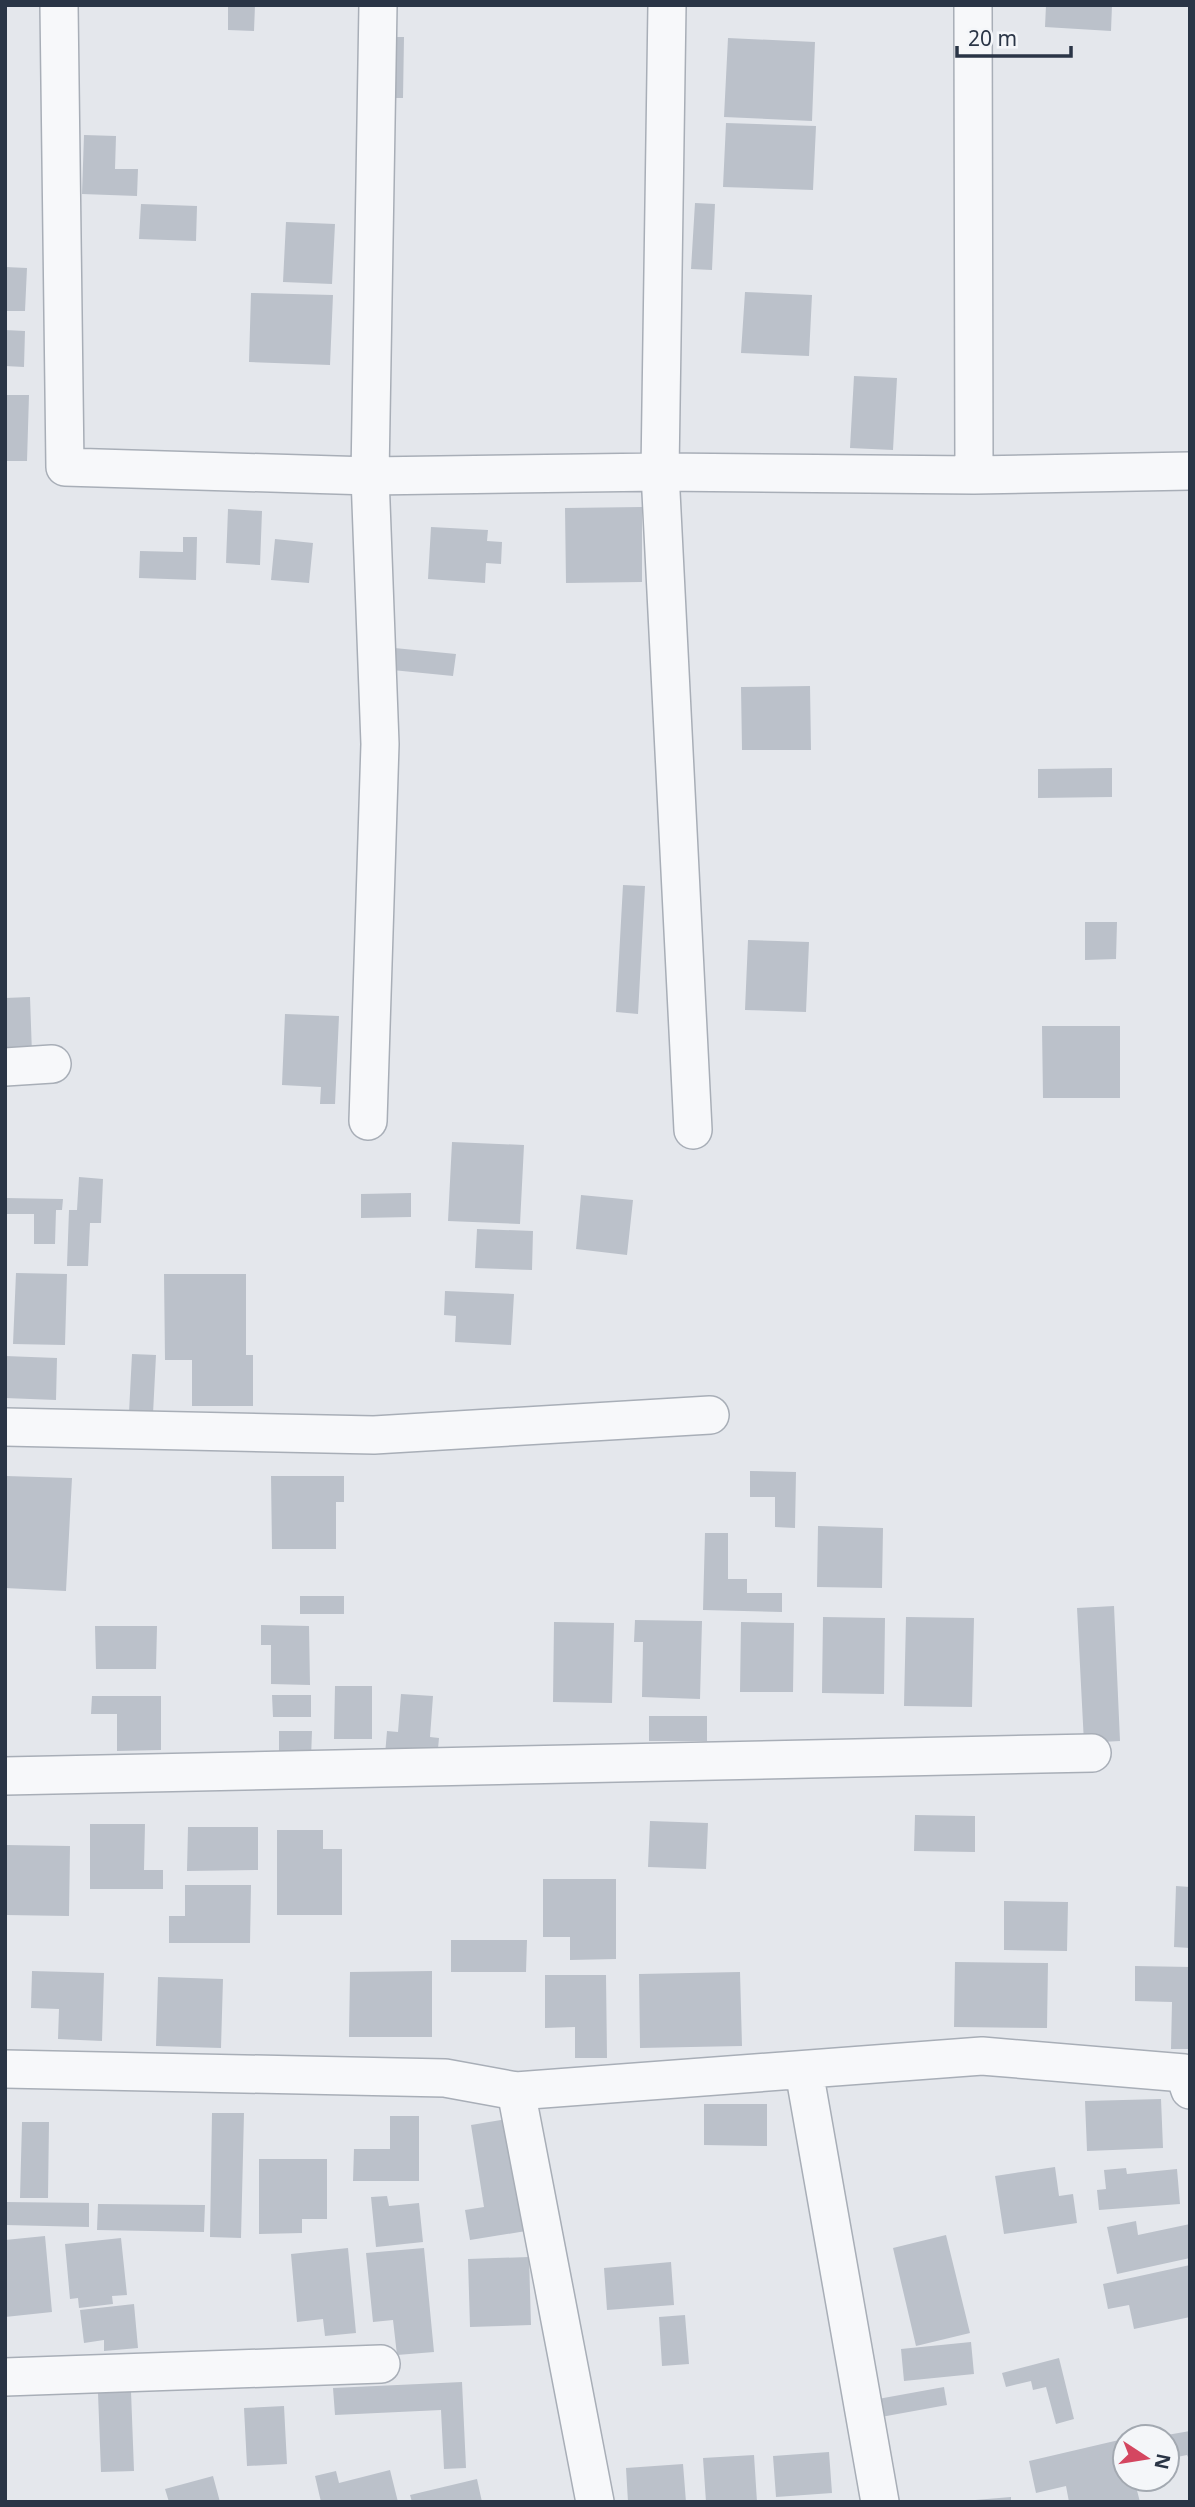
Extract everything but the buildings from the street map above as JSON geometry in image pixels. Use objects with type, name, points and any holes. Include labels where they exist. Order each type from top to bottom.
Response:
[{"type":"street","points":[[59,5],[65,467],[370,476],[660,472],[974,475],[1190,471]]},
{"type":"street","points":[[368,1121],[380,744],[370,476],[378,5]]},
{"type":"street","points":[[667,5],[660,472],[693,1130]]},
{"type":"street","points":[[973,5],[974,475]]},
{"type":"street","points":[[5,1067],[52,1064]]},
{"type":"street","points":[[5,1427],[374,1435],[710,1415]]},
{"type":"street","points":[[5,1776],[1092,1753]]},
{"type":"street","points":[[5,2069],[445,2078],[516,2091],[982,2056],[1184,2073],[1190,2090]]},
{"type":"street","points":[[804,2071],[880,2502]]},
{"type":"street","points":[[516,2091],[595,2502]]},
{"type":"street","points":[[5,2376],[381,2364]]}]
